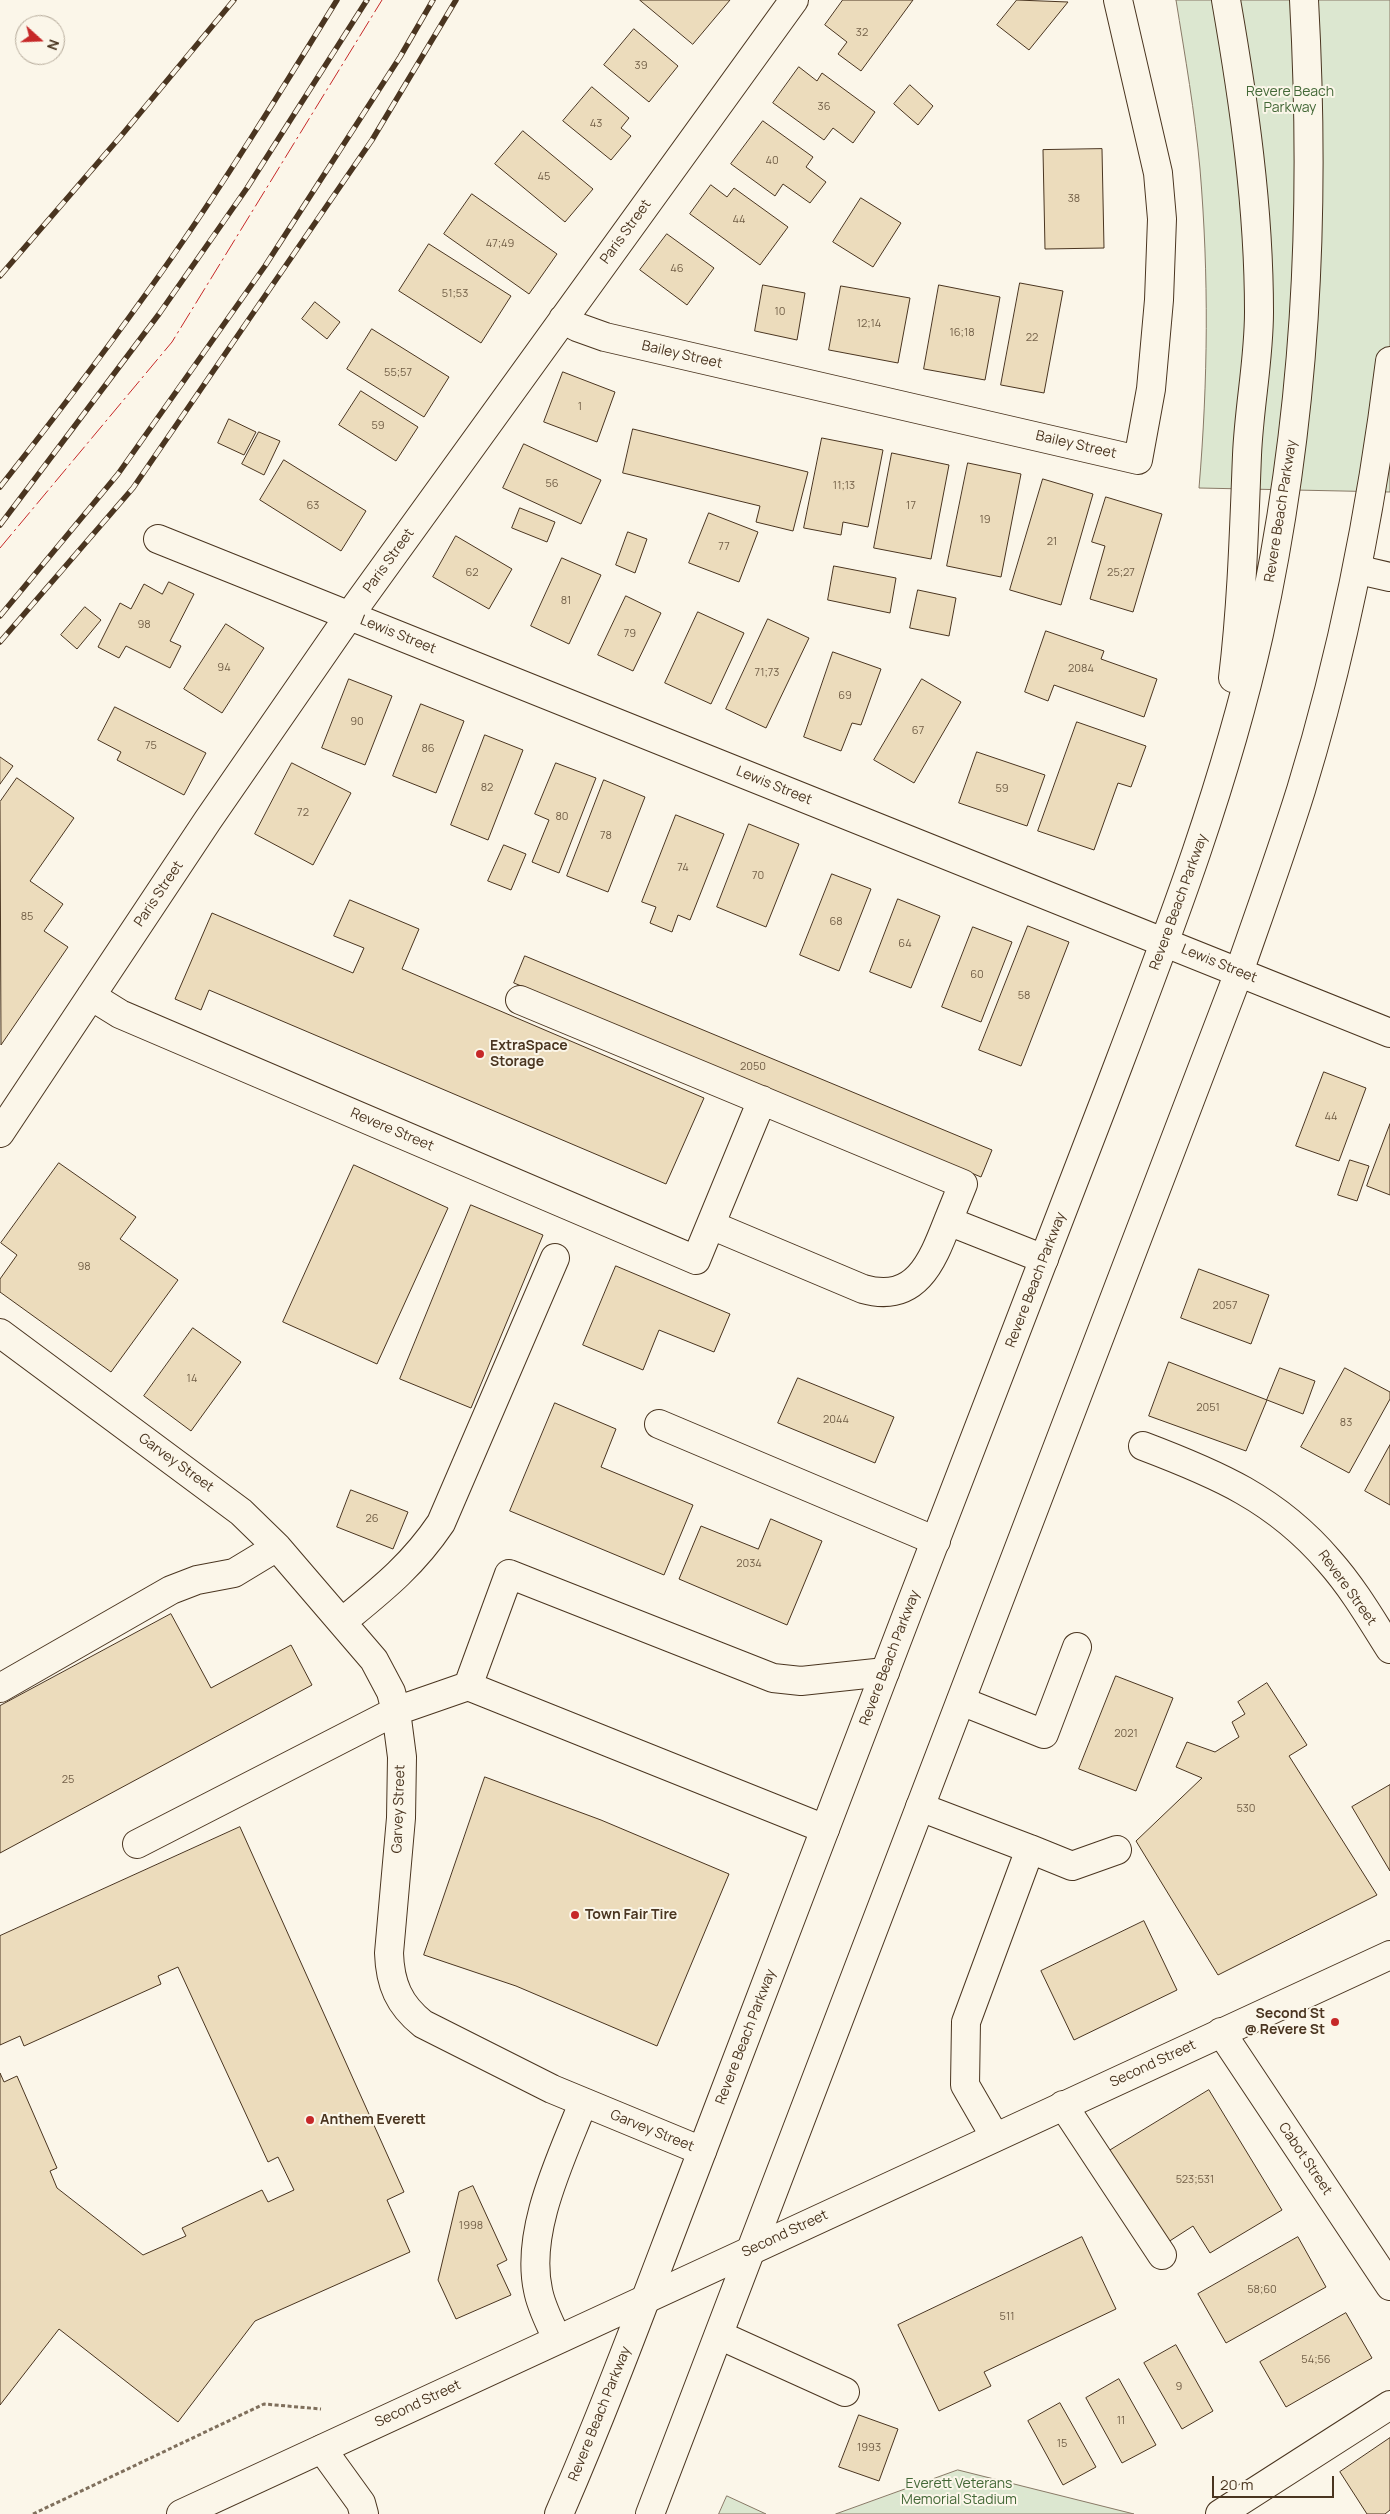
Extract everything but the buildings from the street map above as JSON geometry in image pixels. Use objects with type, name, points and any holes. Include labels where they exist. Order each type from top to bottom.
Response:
[{"type":"main road","name":"Paris Street","points":[[0,1133],[208,820],[349,616],[794,0]]},
{"type":"main road","name":"Bailey Street","points":[[564,319],[577,327],[605,337],[1138,460],[1151,388],[1159,300],[1162,219],[1158,173],[1118,0]]},
{"type":"main road","points":[[1217,794],[1238,637],[1245,547],[1247,453],[1256,370],[1259,313],[1250,156],[1226,0]]},
{"type":"main road","name":"Revere Beach Parkway","points":[[559,2514],[645,2299],[1044,1259],[1165,942],[1217,794],[1258,637],[1271,575],[1292,444],[1302,363],[1310,197],[1304,0]]},
{"type":"main road","points":[[650,2514],[1239,972],[1302,789],[1341,641],[1358,565],[1372,494],[1390,362]]},
{"type":"main road","name":"Lewis Street","points":[[158,539],[1390,1033]]},
{"type":"main road","points":[[1358,565],[1368,572],[1390,577]]},
{"type":"main road","name":"Revere Street","points":[[91,996],[120,1014],[696,1260],[711,1225]]},
{"type":"main road","points":[[520,1000],[762,1100],[963,1184],[935,1254],[925,1269],[901,1290],[888,1293],[863,1289],[711,1225],[762,1100]]},
{"type":"main road","points":[[948,1221],[1044,1259]]},
{"type":"main road","points":[[342,1622],[400,1574],[416,1558],[441,1523],[555,1258]]},
{"type":"main road","name":"Garvey Street","points":[[0,1333],[222,1496],[277,1547],[374,1660],[391,1692],[396,1711],[403,1789],[389,1953],[393,1985],[400,2000],[411,2014],[423,2024],[522,2075],[702,2151]]},
{"type":"main road","points":[[658,1424],[936,1540]]},
{"type":"main road","name":"Revere Street","points":[[1143,1446],[1230,1482],[1282,1516],[1330,1561],[1390,1649]]},
{"type":"main road","points":[[0,1688],[172,1590],[197,1580],[234,1573],[277,1547]]},
{"type":"main road","points":[[468,1686],[509,1574],[773,1678],[801,1681],[885,1672]]},
{"type":"main road","points":[[961,1701],[1044,1734],[1077,1646]]},
{"type":"main road","points":[[137,1844],[396,1711],[468,1686],[825,1829]]},
{"type":"main road","points":[[920,1807],[1072,1866],[1116,1850]]},
{"type":"main road","points":[[995,2137],[965,2084],[966,2022],[1030,1849]]},
{"type":"main road","name":"Second Street","points":[[181,2514],[1390,1954]]},
{"type":"main road","name":"Cabot Street","points":[[1221,2032],[1390,2286]]},
{"type":"main road","points":[[557,2339],[541,2304],[537,2288],[535,2269],[537,2248],[547,2199],[583,2102]]},
{"type":"main road","points":[[1063,2105],[1162,2255]]},
{"type":"main road","points":[[719,2335],[845,2392]]},
{"type":"main road","points":[[1220,2514],[1390,2405]]},
{"type":"main road","points":[[322,2449],[361,2503],[364,2514]]},
{"type":"path","points":[[32,2514],[264,2404],[329,2410]]},
{"type":"green space","name":"Revere Beach Parkway","points":[[1176,0],[1390,0],[1390,492],[1199,488],[1206,368],[1205,249],[1198,148]]},
{"type":"green space","name":"Everett Veterans Memorial Stadium","points":[[958,2470],[1134,2514],[836,2514]]},
{"type":"green space","points":[[727,2496],[766,2514],[719,2514]]},
{"type":"railway","points":[[0,276],[121,136],[234,0]]},
{"type":"railway","points":[[0,487],[103,352],[186,237],[337,0]]},
{"type":"railway","points":[[0,525],[159,314],[247,188],[367,0]]},
{"type":"railway","points":[[0,616],[118,474],[265,266],[400,57],[433,0]]},
{"type":"railway","points":[[0,642],[133,488],[372,140],[456,0]]},
{"type":"power","points":[[0,548],[172,342],[382,0]]},
{"type":"place","name":"ExtraSpace Storage","points":[[480,1054]]},
{"type":"place","name":"Town Fair Tire","points":[[575,1915]]},
{"type":"place","name":"Second St @ Revere St","points":[[1335,2022]]},
{"type":"place","name":"Anthem Everett","points":[[310,2120]]}]
